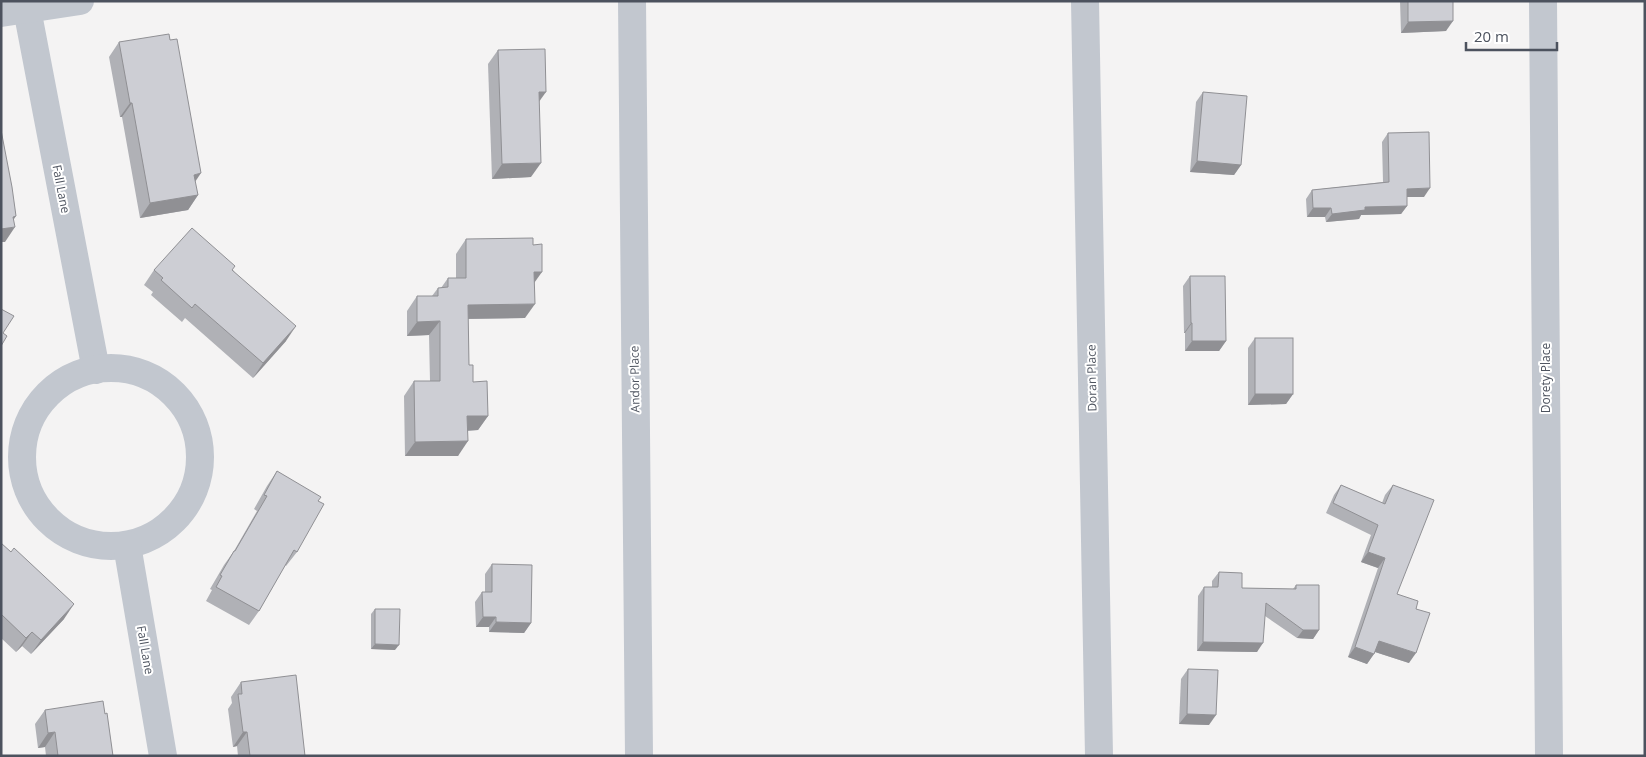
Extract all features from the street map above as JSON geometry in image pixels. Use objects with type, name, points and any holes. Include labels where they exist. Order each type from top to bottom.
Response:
[{"type":"street","points":[[14,11],[80,1]]},
{"type":"street","name":"Andor Place","points":[[632,1],[639,756]]},
{"type":"street","name":"Doran Place","points":[[1085,1],[1099,756]]},
{"type":"street","name":"Dorety Place","points":[[1543,1],[1549,756]]},
{"type":"street","name":"Fall Lane","points":[[14,11],[96,370]]},
{"type":"street","points":[[103,368],[128,369],[152,377],[172,391],[188,410],[197,433],[201,457],[197,482],[187,504],[171,523],[151,537],[128,544],[110,546],[93,544],[77,540],[62,531],[48,520],[37,507],[29,492],[24,476],[23,442],[34,410],[58,385],[79,374],[103,368]]},
{"type":"street","name":"Fall Lane","points":[[128,544],[163,756]]},
{"type":"building","points":[[1408,1],[1453,1],[1453,21],[1408,22]]},
{"type":"building","points":[[169,34],[170,40],[177,39],[201,173],[194,175],[198,195],[150,203],[119,42]]},
{"type":"building","points":[[545,49],[546,92],[539,92],[541,163],[502,164],[498,50]]},
{"type":"building","points":[[1203,92],[1247,96],[1241,165],[1197,161]]},
{"type":"building","points":[[1,130],[16,216],[13,217],[15,227],[1,229]]},
{"type":"building","points":[[1429,132],[1430,188],[1407,189],[1407,206],[1365,207],[1365,210],[1332,214],[1331,208],[1313,208],[1312,190],[1389,182],[1388,133]]},
{"type":"building","points":[[192,228],[235,266],[232,270],[296,326],[263,363],[195,304],[192,308],[161,280],[163,278],[154,270]]},
{"type":"building","points":[[533,238],[533,245],[542,244],[542,272],[534,272],[535,304],[468,305],[469,365],[473,365],[473,382],[487,381],[488,416],[467,416],[468,441],[415,442],[414,381],[440,381],[440,321],[417,322],[417,296],[438,296],[438,288],[448,287],[448,278],[466,278],[466,239]]},
{"type":"building","points":[[1190,276],[1225,276],[1226,341],[1192,341]]},
{"type":"building","points":[[1,309],[14,316],[3,333],[7,336],[1,346]]},
{"type":"building","points":[[1255,338],[1293,338],[1293,394],[1255,394]]},
{"type":"building","points":[[277,471],[321,497],[318,501],[324,504],[297,552],[294,550],[259,611],[216,587],[222,576],[220,575],[267,496],[264,495]]},
{"type":"building","points":[[1341,485],[1385,504],[1393,485],[1434,500],[1397,594],[1418,601],[1416,609],[1430,613],[1416,653],[1379,641],[1374,654],[1355,647],[1385,558],[1368,552],[1378,525],[1333,503]]},
{"type":"building","points":[[1,543],[11,552],[14,548],[74,604],[41,640],[32,632],[26,638],[1,614]]},
{"type":"building","points":[[492,564],[532,565],[531,623],[496,622],[496,617],[483,617],[482,592],[492,592]]},
{"type":"building","points":[[1219,572],[1242,573],[1242,588],[1296,589],[1296,585],[1319,585],[1319,630],[1303,630],[1266,603],[1263,643],[1203,642],[1204,587],[1218,587]]},
{"type":"building","points":[[375,609],[400,609],[399,645],[375,644]]},
{"type":"building","points":[[1188,669],[1218,670],[1216,715],[1187,714]]},
{"type":"building","points":[[296,675],[305,756],[250,756],[247,732],[243,732],[238,694],[242,694],[241,682]]},
{"type":"building","points":[[103,701],[105,714],[107,713],[113,756],[58,756],[55,732],[48,733],[45,710]]}]
